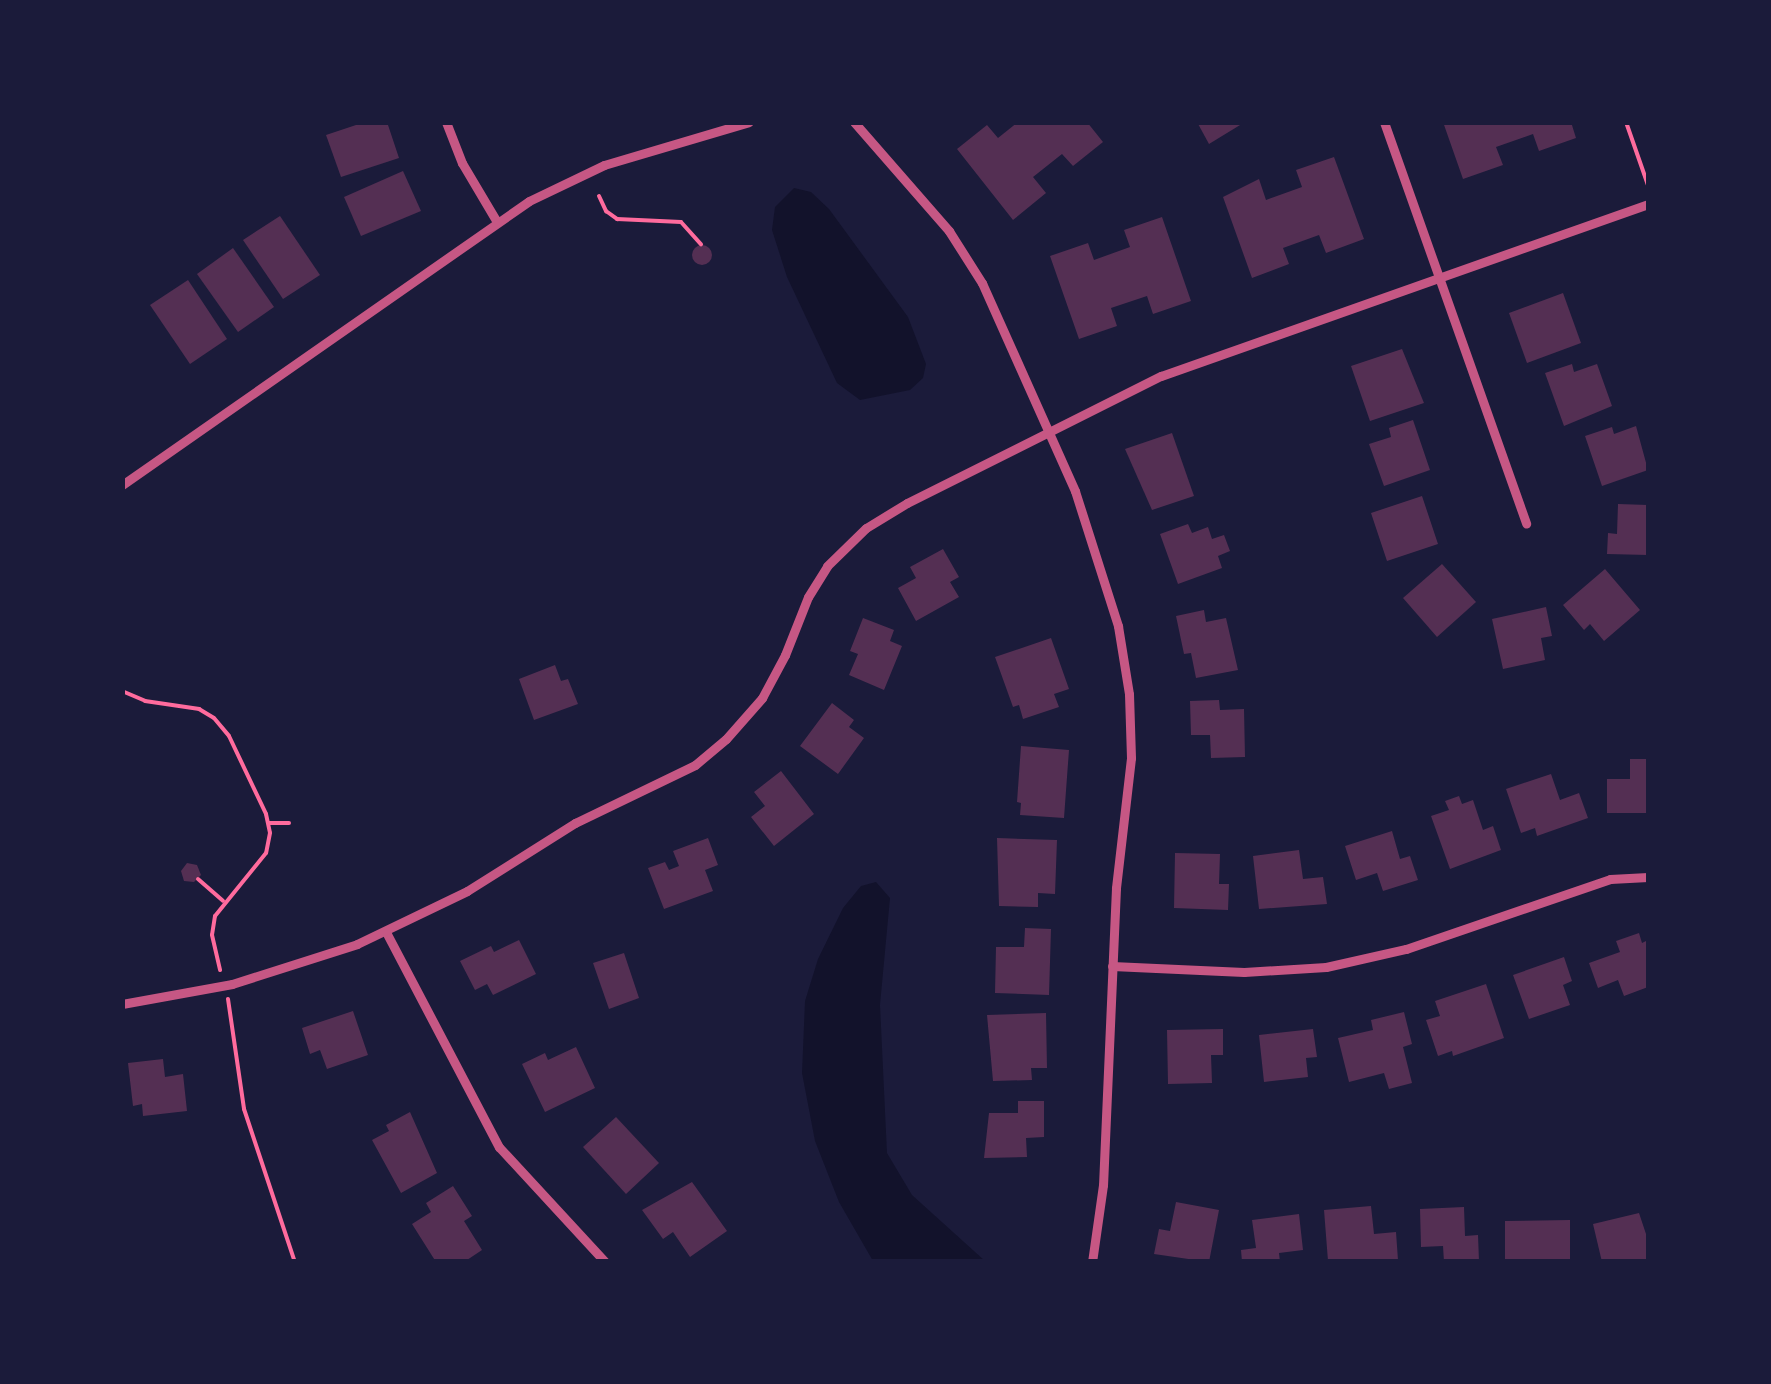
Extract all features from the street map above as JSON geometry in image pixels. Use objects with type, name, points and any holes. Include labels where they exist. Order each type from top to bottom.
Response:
[{"type":"street","points":[[446,122],[459,157],[497,222]]},
{"type":"street","points":[[122,484],[497,222],[604,166],[750,122]]},
{"type":"street","points":[[854,122],[919,194],[971,264],[1048,431],[1108,584],[1127,672],[1131,758],[1112,966],[1102,1200],[1092,1262]]},
{"type":"street","points":[[1384,122],[1526,524]]},
{"type":"street","points":[[122,1004],[253,979],[386,932],[479,885],[592,814],[695,765],[726,739],[762,698],[812,589],[847,544],[888,513],[1161,376],[1648,204]]},
{"type":"street","points":[[1112,966],[1244,972],[1326,967],[1406,948],[1610,879],[1648,877]]},
{"type":"street","points":[[386,932],[504,1153],[605,1262]]},
{"type":"path","points":[[1626,122],[1648,185]]},
{"type":"path","points":[[599,196],[606,211],[617,219],[682,222],[701,244]]},
{"type":"path","points":[[122,691],[148,702],[198,708],[214,718],[232,740],[269,823],[264,856],[223,901],[212,927],[218,961]]},
{"type":"path","points":[[269,823],[289,823]]},
{"type":"path","points":[[198,879],[223,901]]},
{"type":"path","points":[[230,1004],[244,1108],[296,1262]]},
{"type":"shaded area","points":[[794,188],[811,192],[829,209],[908,317],[926,364],[923,378],[910,390],[860,400],[837,383],[787,277],[772,230],[775,207]]},
{"type":"shaded area","points":[[876,882],[890,898],[880,1005],[887,1153],[912,1195],[985,1261],[873,1261],[839,1202],[815,1141],[802,1073],[805,1001],[818,959],[843,908],[861,886]]},
{"type":"building","points":[[365,122],[387,122],[399,158],[341,177],[326,135]]},
{"type":"building","points":[[1018,122],[1087,122],[1103,142],[1073,166],[1062,154],[1033,177],[1046,193],[1013,220],[957,149],[987,125],[998,138]]},
{"type":"building","points":[[1197,122],[1245,122],[1209,144]]},
{"type":"building","points":[[1443,122],[1571,122],[1576,138],[1539,151],[1533,134],[1496,147],[1503,165],[1463,179]]},
{"type":"building","points":[[1334,157],[1364,239],[1326,253],[1319,235],[1283,248],[1289,264],[1252,278],[1223,197],[1259,179],[1266,200],[1302,187],[1296,170]]},
{"type":"building","points":[[403,171],[421,211],[361,236],[344,197]]},
{"type":"building","points":[[280,216],[320,275],[283,299],[243,240]]},
{"type":"building","points":[[1162,217],[1191,301],[1153,314],[1147,296],[1111,308],[1117,326],[1079,339],[1050,256],[1088,243],[1094,260],[1130,247],[1124,230]]},
{"type":"building","points":[[702,245],[712,255],[702,265],[692,255]]},
{"type":"building","points":[[233,248],[274,307],[238,332],[197,274]]},
{"type":"building","points":[[188,280],[227,339],[190,364],[150,305]]},
{"type":"building","points":[[1563,293],[1581,343],[1527,363],[1509,313]]},
{"type":"building","points":[[1402,349],[1424,403],[1370,421],[1351,366]]},
{"type":"building","points":[[1572,364],[1574,372],[1597,364],[1612,406],[1564,426],[1545,373]]},
{"type":"building","points":[[1413,420],[1430,470],[1384,486],[1369,444],[1391,437],[1389,428]]},
{"type":"building","points":[[1636,426],[1648,470],[1602,486],[1585,436],[1612,427],[1614,434]]},
{"type":"building","points":[[1172,433],[1194,496],[1152,510],[1125,449]]},
{"type":"building","points":[[1422,496],[1438,544],[1387,561],[1371,513]]},
{"type":"building","points":[[1618,504],[1648,505],[1648,555],[1607,554],[1608,533],[1617,534]]},
{"type":"building","points":[[1188,524],[1192,533],[1208,527],[1212,539],[1224,535],[1230,551],[1218,556],[1222,568],[1178,584],[1160,534]]},
{"type":"building","points":[[943,549],[959,577],[950,582],[959,597],[916,621],[898,588],[916,578],[910,567]]},
{"type":"building","points":[[1442,564],[1476,602],[1437,637],[1403,598]]},
{"type":"building","points":[[1605,569],[1640,610],[1604,641],[1590,624],[1584,630],[1563,605]]},
{"type":"building","points":[[1546,607],[1552,636],[1541,638],[1545,660],[1503,669],[1492,619]]},
{"type":"building","points":[[1204,610],[1206,622],[1226,618],[1238,670],[1196,678],[1191,653],[1184,654],[1176,616]]},
{"type":"building","points":[[863,618],[894,630],[890,641],[902,646],[884,690],[849,675],[858,654],[850,651]]},
{"type":"building","points":[[1051,638],[1069,689],[1054,694],[1059,707],[1023,719],[1019,705],[1013,707],[995,657]]},
{"type":"building","points":[[555,665],[561,681],[568,679],[578,704],[534,720],[519,679]]},
{"type":"building","points":[[1219,700],[1220,710],[1244,709],[1245,757],[1211,758],[1210,735],[1191,735],[1190,701]]},
{"type":"building","points":[[832,703],[854,720],[849,727],[864,738],[838,774],[800,746]]},
{"type":"building","points":[[1021,746],[1069,750],[1064,818],[1020,815],[1021,803],[1017,802]]},
{"type":"building","points":[[1630,759],[1648,759],[1648,813],[1607,813],[1607,779],[1630,779]]},
{"type":"building","points":[[781,771],[814,814],[774,846],[751,817],[765,806],[754,792]]},
{"type":"building","points":[[1551,774],[1560,800],[1579,793],[1588,818],[1537,836],[1535,828],[1521,833],[1506,789]]},
{"type":"building","points":[[1459,796],[1462,804],[1473,800],[1483,830],[1493,826],[1501,850],[1450,869],[1431,816],[1449,810],[1445,801]]},
{"type":"building","points":[[1392,831],[1400,859],[1410,856],[1418,880],[1383,891],[1377,873],[1356,880],[1345,846]]},
{"type":"building","points":[[708,838],[718,865],[705,870],[713,891],[664,909],[648,868],[665,862],[669,870],[679,866],[673,851]]},
{"type":"building","points":[[997,838],[1057,840],[1055,894],[1038,893],[1038,907],[999,906]]},
{"type":"building","points":[[1299,850],[1303,879],[1323,877],[1327,904],[1259,909],[1253,856]]},
{"type":"building","points":[[1175,853],[1220,854],[1219,884],[1229,884],[1228,910],[1174,908]]},
{"type":"building","points":[[187,863],[197,865],[201,875],[194,882],[184,881],[181,871]]},
{"type":"building","points":[[1025,928],[1051,929],[1049,995],[995,993],[996,947],[1024,947]]},
{"type":"building","points":[[1639,933],[1642,943],[1648,940],[1648,987],[1624,996],[1618,980],[1598,988],[1589,963],[1620,952],[1616,941]]},
{"type":"building","points":[[519,940],[536,974],[493,995],[487,984],[475,990],[460,961],[491,946],[494,952]]},
{"type":"building","points":[[624,953],[639,998],[609,1009],[593,963]]},
{"type":"building","points":[[1564,957],[1572,981],[1563,985],[1570,1005],[1529,1019],[1513,975]]},
{"type":"building","points":[[1486,984],[1504,1038],[1453,1056],[1452,1051],[1438,1056],[1426,1020],[1440,1016],[1435,1001]]},
{"type":"building","points":[[353,1011],[368,1055],[327,1069],[320,1050],[310,1054],[302,1028]]},
{"type":"building","points":[[1404,1012],[1412,1044],[1403,1047],[1412,1083],[1389,1089],[1384,1073],[1349,1082],[1338,1038],[1373,1030],[1371,1020]]},
{"type":"building","points":[[1046,1013],[1047,1068],[1031,1068],[1032,1080],[993,1081],[987,1015]]},
{"type":"building","points":[[1223,1029],[1223,1055],[1211,1055],[1212,1083],[1168,1084],[1167,1030]]},
{"type":"building","points":[[1313,1029],[1317,1057],[1306,1058],[1308,1077],[1264,1082],[1259,1035]]},
{"type":"building","points":[[576,1047],[595,1088],[545,1112],[522,1064],[545,1053],[548,1060]]},
{"type":"building","points":[[163,1059],[165,1077],[183,1074],[187,1111],[143,1116],[142,1104],[133,1106],[128,1063]]},
{"type":"building","points":[[1018,1101],[1044,1101],[1044,1137],[1026,1138],[1027,1157],[984,1158],[989,1113],[1018,1113]]},
{"type":"building","points":[[410,1112],[437,1173],[401,1193],[372,1140],[389,1131],[386,1125]]},
{"type":"building","points":[[616,1117],[659,1163],[626,1194],[583,1147]]},
{"type":"building","points":[[692,1182],[727,1231],[690,1257],[673,1232],[663,1239],[642,1210]]},
{"type":"building","points":[[453,1186],[472,1216],[464,1221],[482,1250],[464,1262],[436,1262],[412,1224],[431,1212],[426,1203]]},
{"type":"building","points":[[1176,1202],[1219,1210],[1209,1262],[1154,1254],[1159,1229],[1170,1231]]},
{"type":"building","points":[[1371,1206],[1374,1234],[1396,1232],[1398,1260],[1328,1261],[1324,1210]]},
{"type":"building","points":[[1464,1207],[1465,1236],[1478,1235],[1479,1261],[1444,1262],[1443,1246],[1421,1247],[1420,1209]]},
{"type":"building","points":[[1639,1213],[1648,1240],[1648,1262],[1602,1262],[1593,1224]]},
{"type":"building","points":[[1299,1214],[1303,1250],[1279,1253],[1280,1262],[1242,1262],[1241,1250],[1256,1248],[1252,1220]]},
{"type":"building","points":[[1570,1220],[1570,1262],[1505,1262],[1505,1221]]}]
